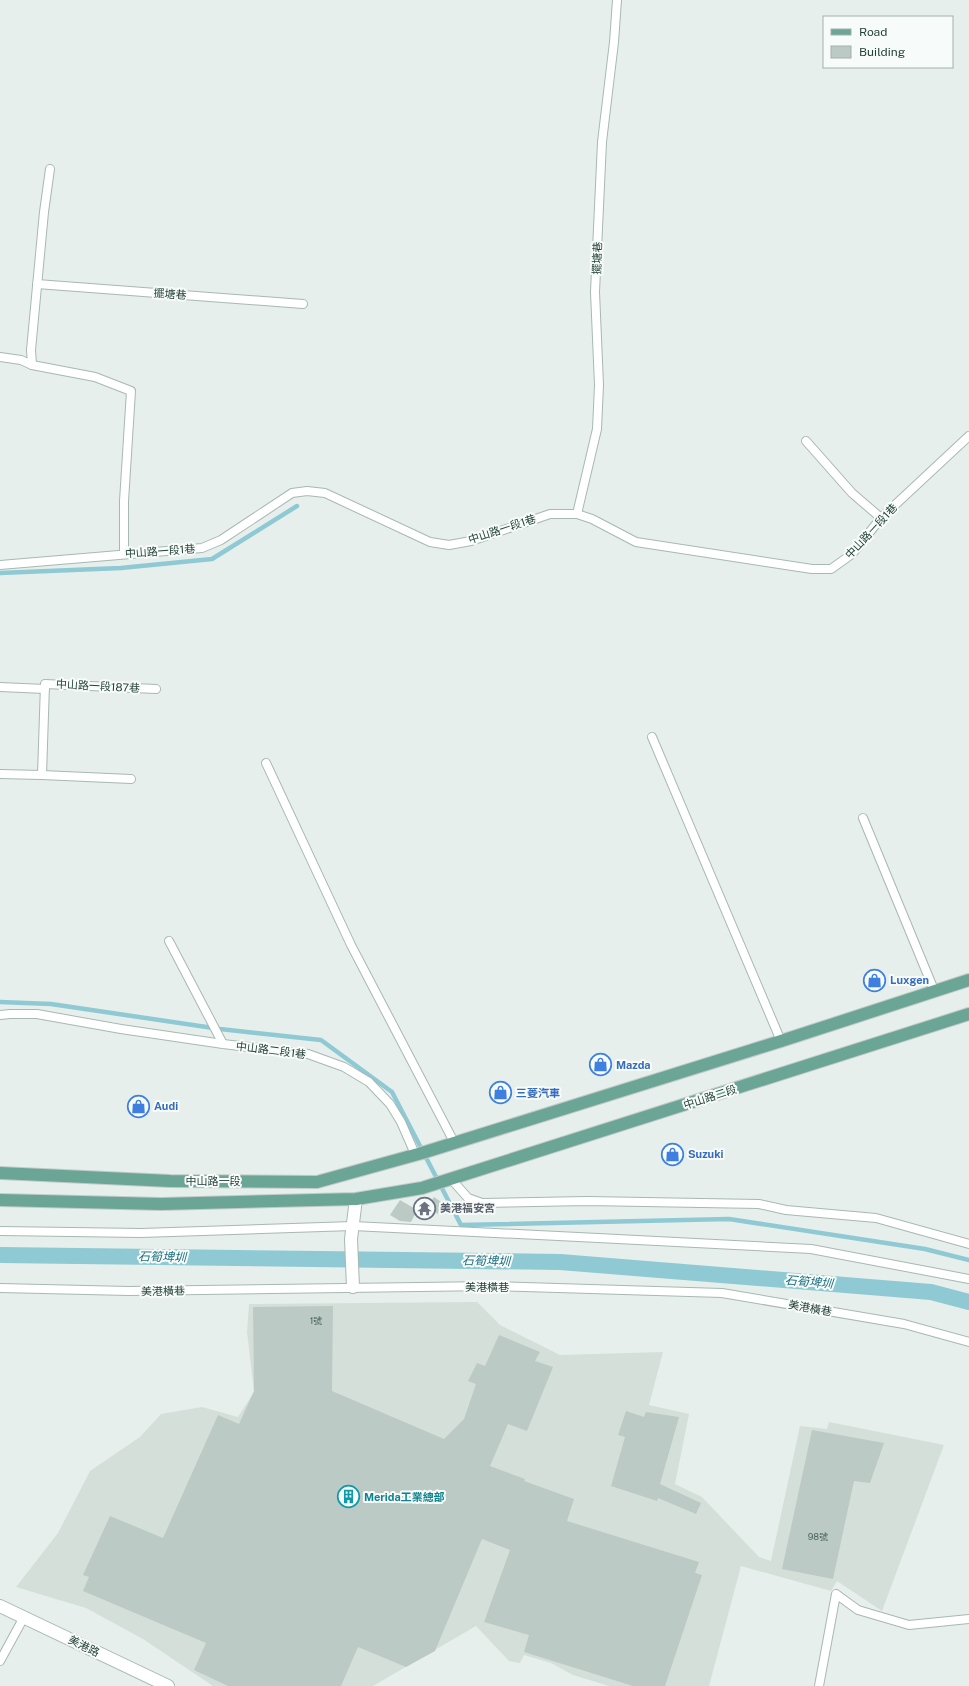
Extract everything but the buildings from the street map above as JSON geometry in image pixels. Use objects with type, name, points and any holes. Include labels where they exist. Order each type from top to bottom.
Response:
[{"type":"main road","points":[[454,1142],[781,1041],[934,990],[969,980]]},
{"type":"main road","name":"中山路二段","points":[[422,1188],[452,1180],[969,1014]]},
{"type":"main road","name":"中山路一段","points":[[0,1173],[170,1181],[317,1182],[419,1154],[454,1142]]},
{"type":"main road","name":"中山路一段","points":[[0,1200],[161,1204],[356,1199],[422,1188]]},
{"type":"street","points":[[353,1287],[351,1239],[356,1199]]},
{"type":"street","name":"美港路","points":[[0,1606],[168,1686]]},
{"type":"lane","name":"擺塘巷","points":[[577,514],[597,429],[599,385],[595,292],[602,142],[614,42],[617,0]]},
{"type":"lane","points":[[32,365],[31,350],[37,284],[50,169]]},
{"type":"lane","name":"擺塘巷","points":[[37,284],[303,304]]},
{"type":"lane","points":[[0,357],[21,360],[32,365],[95,377],[131,391],[124,501],[124,554]]},
{"type":"lane","name":"中山路一段1巷","points":[[0,565],[202,548],[221,540],[292,493],[307,490],[330,496],[430,542],[449,545],[471,540],[550,514],[577,514],[592,519],[636,542],[812,569],[831,569],[852,554],[881,518],[969,436]]},
{"type":"lane","points":[[806,441],[852,493],[881,518]]},
{"type":"lane","name":"中山路一段187巷","points":[[42,775],[46,684],[156,689]]},
{"type":"lane","name":"中山路一段187巷","points":[[0,687],[45,689]]},
{"type":"lane","points":[[652,737],[781,1041]]},
{"type":"lane","points":[[266,762],[351,945],[454,1142]]},
{"type":"lane","points":[[0,774],[131,779]]},
{"type":"lane","points":[[864,818],[934,990]]},
{"type":"lane","name":"中山路二段1巷","points":[[170,941],[223,1044]]},
{"type":"lane","name":"中山路二段1巷","points":[[0,1015],[37,1014],[121,1029],[223,1044],[308,1054],[344,1067],[369,1082],[390,1104],[419,1154]]},
{"type":"lane","points":[[452,1180],[468,1198],[482,1202],[587,1201],[759,1204],[786,1210],[876,1218],[969,1244]]},
{"type":"lane","points":[[0,1231],[142,1233],[353,1226],[811,1249],[969,1279]]},
{"type":"lane","name":"美港橫巷","points":[[0,1288],[129,1291],[491,1286],[722,1293],[904,1324],[969,1342]]},
{"type":"lane","points":[[819,1686],[836,1594],[858,1610],[909,1625],[969,1619]]},
{"type":"lane","points":[[0,1661],[24,1617]]},
{"type":"shaded area","points":[[477,1302],[500,1325],[560,1355],[663,1352],[649,1405],[689,1414],[675,1484],[702,1497],[759,1557],[771,1561],[800,1426],[827,1429],[829,1422],[944,1445],[882,1611],[837,1581],[831,1591],[741,1566],[709,1686],[609,1686],[573,1675],[551,1663],[524,1655],[520,1663],[509,1661],[476,1626],[373,1686],[213,1686],[143,1639],[86,1608],[16,1587],[58,1533],[90,1471],[140,1437],[161,1414],[202,1407],[238,1417],[254,1392],[247,1332],[249,1304]]},
{"type":"waterway","points":[[0,573],[121,568],[212,559],[297,506]]},
{"type":"waterway","points":[[0,1002],[51,1004],[220,1029],[321,1040],[392,1092],[461,1225],[729,1219],[925,1249],[969,1260]]},
{"type":"waterway","name":"石筍埤圳","points":[[0,1255],[560,1262],[931,1292],[969,1302]]},
{"type":"place","name":"Luxgen","points":[[874,980]]},
{"type":"place","name":"Mazda","points":[[601,1065]]},
{"type":"place","name":"三菱汽車","points":[[501,1093]]},
{"type":"place","name":"Audi","points":[[138,1106]]},
{"type":"place","name":"Suzuki","points":[[673,1154]]},
{"type":"place","name":"美港福安宮","points":[[425,1208]]},
{"type":"place","name":"Merida工業總部","points":[[349,1497]]}]
